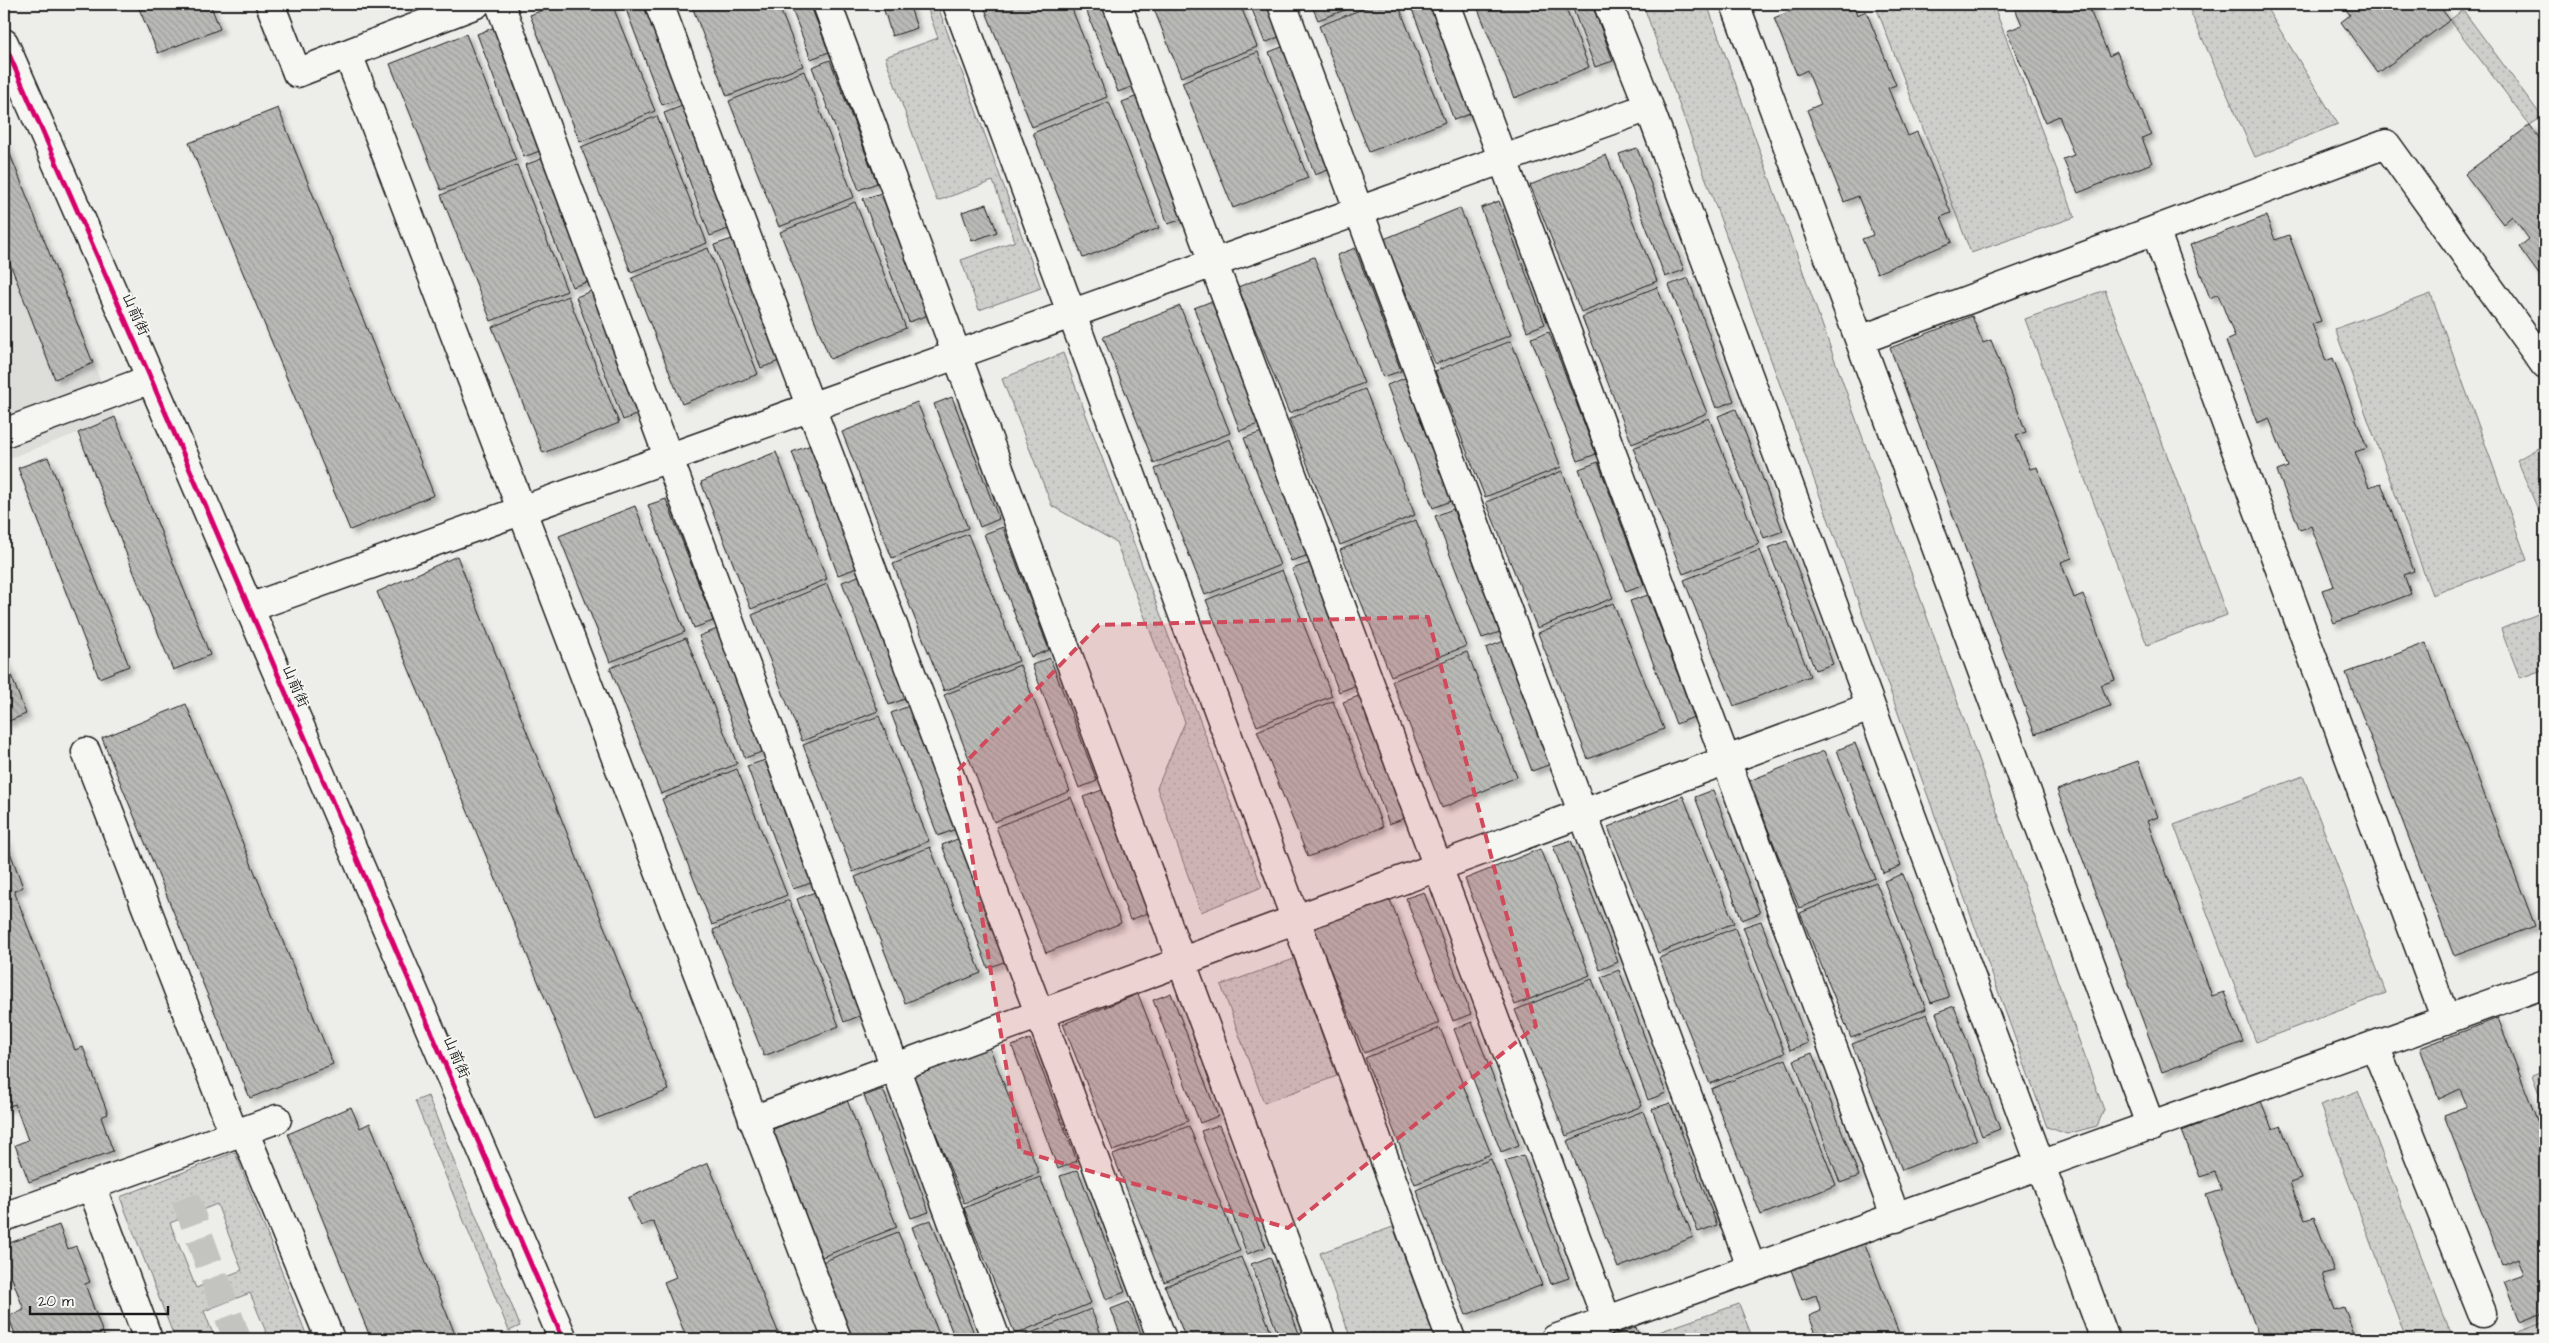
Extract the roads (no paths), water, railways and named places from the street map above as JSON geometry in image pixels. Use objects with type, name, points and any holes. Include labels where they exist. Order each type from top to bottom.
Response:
[{"type":"street","points":[[270,4],[296,73],[348,54],[462,6]]},
{"type":"street","points":[[500,4],[996,1339]]},
{"type":"street","points":[[659,4],[1162,1339]]},
{"type":"street","points":[[827,4],[1320,1339]]},
{"type":"street","points":[[957,4],[1451,1339]]},
{"type":"street","points":[[1117,4],[1607,1321]]},
{"type":"street","points":[[1282,4],[1752,1269]]},
{"type":"street","points":[[1445,4],[1896,1218]]},
{"type":"street","points":[[1608,4],[1649,107],[2106,1339]]},
{"type":"street","points":[[1736,4],[2151,1127]]},
{"type":"street","name":"山前街","points":[[4,43],[15,103],[151,379],[562,1339]]},
{"type":"street","points":[[348,54],[837,1339]]},
{"type":"street","points":[[249,608],[1649,107]]},
{"type":"street","points":[[1860,340],[2386,144],[2545,365]]},
{"type":"street","points":[[2155,230],[2446,1020]]},
{"type":"street","points":[[4,433],[151,379]]},
{"type":"street","points":[[754,1120],[1870,707]]},
{"type":"street","points":[[86,752],[239,1132],[330,1339]]},
{"type":"street","points":[[1555,1339],[2151,1127],[2545,984]]},
{"type":"street","points":[[2374,1046],[2482,1313]]},
{"type":"street","points":[[4,1217],[277,1119]]},
{"type":"street","points":[[91,1186],[148,1339]]},
{"type":"tunnel","points":[[185,1198],[237,1339]]}]
